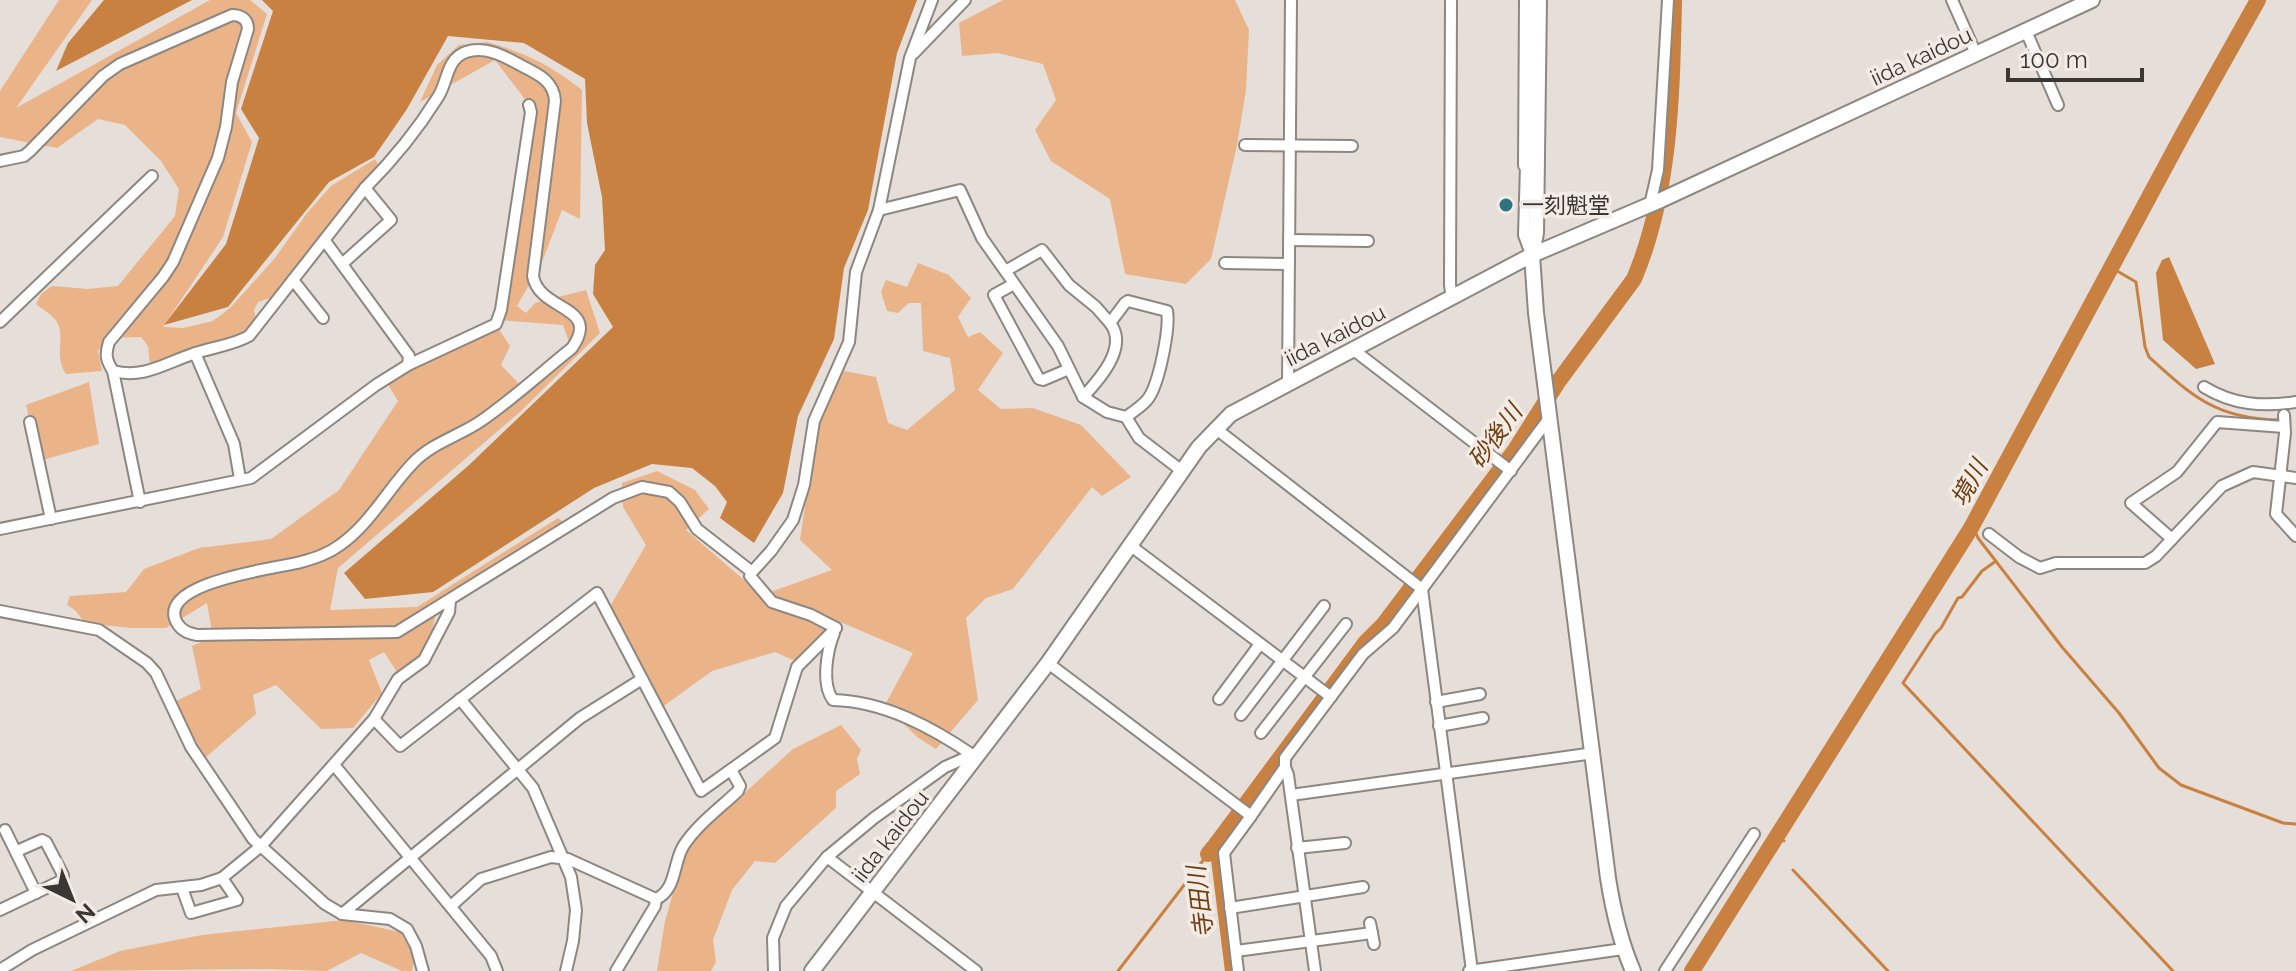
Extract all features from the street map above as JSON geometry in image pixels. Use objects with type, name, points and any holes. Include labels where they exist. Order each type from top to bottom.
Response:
[{"type":"main road","points":[[1526,165],[1527,0]]},
{"type":"main road","points":[[1539,0],[1536,233],[1532,255],[1545,387],[1608,878],[1614,916],[1633,971]]},
{"type":"main road","name":"iida kaidou","points":[[812,971],[1048,663],[1182,471],[1215,428],[1243,406],[1355,351],[1532,255],[1655,203],[2092,0]]},
{"type":"street","points":[[836,628],[811,615],[772,602],[750,576],[793,520],[804,485],[814,421],[849,342],[856,272],[879,210],[910,58],[932,0]]},
{"type":"street","points":[[910,58],[965,0]]},
{"type":"street","points":[[1288,384],[1291,0]]},
{"type":"street","points":[[1451,0],[1449,256],[1452,299]]},
{"type":"street","points":[[1655,203],[1668,0]]},
{"type":"street","points":[[1952,0],[1976,54]]},
{"type":"street","points":[[0,161],[24,156],[103,76],[120,64],[232,15],[239,15],[245,20],[248,29],[232,82],[218,158],[173,262],[109,342],[106,360],[113,371],[140,502]]},
{"type":"street","points":[[2026,31],[2058,105]]},
{"type":"street","points":[[113,371],[150,373],[195,353],[231,345],[249,336],[420,122],[440,94],[451,64],[465,52],[490,51],[545,80],[553,89],[555,101],[533,276],[536,289],[542,296],[578,318],[580,329],[577,341],[480,422],[429,449],[342,544],[325,554],[299,562],[237,574],[206,585],[180,600],[174,617],[182,630],[197,635],[397,632],[613,498],[642,487],[669,492],[680,502],[697,529],[752,572]]},
{"type":"street","points":[[0,529],[251,478],[376,385],[408,365],[493,325],[499,317],[531,112],[529,105]]},
{"type":"street","points":[[1245,145],[1352,146]]},
{"type":"street","points":[[1526,165],[1524,235],[1532,255]]},
{"type":"street","points":[[0,322],[152,176]]},
{"type":"street","points":[[342,264],[391,220],[365,188]]},
{"type":"street","points":[[879,210],[960,190],[982,238],[1058,346],[1083,397],[1107,412],[1126,417],[1139,438],[1182,471]]},
{"type":"street","points":[[1289,240],[1368,241]]},
{"type":"street","points":[[325,241],[409,356],[408,365]]},
{"type":"street","points":[[1007,270],[1042,250],[1069,285],[1096,307],[1114,328],[1114,353],[1104,374],[1083,397]]},
{"type":"street","points":[[1225,263],[1289,264]]},
{"type":"street","points":[[293,280],[323,318]]},
{"type":"street","points":[[1014,284],[994,295],[1039,379],[1069,369]]},
{"type":"street","points":[[1110,323],[1128,301],[1169,314],[1154,386],[1147,400],[1126,417]]},
{"type":"street","points":[[1355,351],[1509,470]]},
{"type":"street","points":[[195,353],[234,444],[240,479]]},
{"type":"street","points":[[2204,387],[2233,401],[2265,406],[2296,402]]},
{"type":"street","points":[[1315,971],[1285,758],[1363,654],[1393,628],[1549,413]]},
{"type":"street","points":[[2172,539],[2131,503],[2177,472],[2217,422],[2284,421],[2276,517],[2296,536]]},
{"type":"street","points":[[30,422],[51,519]]},
{"type":"street","points":[[1215,428],[1421,588],[1470,971],[1623,949]]},
{"type":"street","points":[[1989,534],[2019,557],[2044,568],[2056,563],[2145,563],[2222,486],[2253,472],[2296,478]]},
{"type":"street","points":[[1131,546],[1330,696]]},
{"type":"street","points":[[374,719],[400,746],[597,593],[701,791],[778,734],[797,667],[836,628]]},
{"type":"street","points":[[0,970],[32,950],[156,890],[201,885],[222,878],[261,846],[374,719],[398,679],[424,660],[449,612],[450,601]]},
{"type":"street","points":[[1241,715],[1324,606]]},
{"type":"street","points":[[0,611],[99,630],[147,663],[156,673],[191,747],[243,827],[325,904],[342,914],[369,915],[399,923],[412,935],[423,971]]},
{"type":"street","points":[[1261,733],[1346,624]]},
{"type":"street","points":[[836,628],[831,641],[826,681],[833,700],[853,700],[895,714],[938,732],[974,756]]},
{"type":"street","points":[[1219,699],[1260,644]]},
{"type":"street","points":[[1048,663],[1249,815]]},
{"type":"street","points":[[342,914],[580,718],[642,679]]},
{"type":"street","points":[[1436,702],[1480,694]]},
{"type":"street","points":[[460,699],[533,788],[571,877],[576,910],[566,971]]},
{"type":"street","points":[[1439,726],[1483,718]]},
{"type":"street","points":[[1291,795],[1594,753]]},
{"type":"street","points":[[774,971],[773,938],[786,906],[827,857],[874,818],[945,767],[974,756]]},
{"type":"street","points":[[335,766],[491,956],[497,971]]},
{"type":"street","points":[[1238,971],[1224,853],[1285,767]]},
{"type":"street","points":[[451,906],[481,879],[551,857],[561,857],[656,899],[662,897],[673,879],[682,847],[738,791],[740,786],[731,770]]},
{"type":"street","points":[[5,830],[36,893]]},
{"type":"street","points":[[1665,971],[1754,834]]},
{"type":"street","points":[[0,910],[63,880],[46,842],[42,840],[17,851]]},
{"type":"street","points":[[1297,848],[1345,843]]},
{"type":"street","points":[[827,857],[976,971]]},
{"type":"street","points":[[182,888],[191,913],[237,900],[222,878]]},
{"type":"street","points":[[1230,908],[1363,887]]},
{"type":"street","points":[[616,971],[655,906],[656,899]]},
{"type":"street","points":[[1236,951],[1372,933]]},
{"type":"shaded area","points":[[59,0],[92,0],[16,108],[210,0],[250,0],[267,14],[236,113],[252,142],[223,237],[163,327],[183,328],[213,321],[231,307],[275,258],[331,186],[375,159],[379,166],[273,297],[258,302],[254,310],[256,319],[239,338],[150,366],[148,346],[141,337],[108,338],[98,351],[102,371],[66,374],[62,367],[59,328],[53,317],[36,304],[41,294],[52,286],[88,289],[118,286],[175,216],[179,189],[161,161],[125,125],[98,119],[57,148],[0,137],[0,91]]},
{"type":"shaded area","points":[[104,0],[192,0],[56,71],[68,43]]},
{"type":"shaded area","points":[[262,0],[917,0],[897,53],[868,210],[844,268],[834,339],[798,416],[783,493],[754,543],[720,518],[727,502],[715,486],[692,468],[652,464],[594,488],[433,592],[365,599],[344,573],[468,466],[613,327],[593,294],[595,265],[605,250],[602,197],[587,123],[585,79],[524,43],[448,36],[407,109],[374,157],[329,182],[228,307],[164,325],[226,244],[259,138],[241,109],[273,11]]},
{"type":"shaded area","points":[[1003,0],[1235,0],[1249,30],[1246,90],[1237,145],[1211,259],[1186,284],[1125,274],[1110,199],[1051,161],[1035,130],[1056,100],[1043,64],[998,53],[962,56],[959,23]]},
{"type":"shaded area","points":[[487,42],[537,61],[582,90],[580,219],[562,210],[542,262],[517,306],[526,313],[535,303],[586,290],[600,333],[520,412],[338,568],[330,610],[417,607],[558,518],[565,523],[438,604],[433,627],[436,647],[397,672],[384,652],[369,660],[382,693],[353,728],[321,729],[276,685],[253,695],[256,714],[206,757],[172,703],[201,689],[192,646],[213,637],[207,603],[166,628],[131,628],[85,623],[67,605],[70,596],[126,592],[144,569],[199,548],[271,539],[339,490],[398,401],[387,383],[498,328],[510,346],[501,365],[524,389],[569,342],[563,325],[500,320],[537,115],[495,60],[420,102],[437,65],[459,45]]},
{"type":"shaded area","points":[[2169,257],[2215,364],[2196,369],[2163,340],[2156,273],[2162,260]]},
{"type":"shaded area","points":[[918,263],[949,275],[971,298],[958,317],[968,337],[980,332],[1003,353],[978,390],[1001,409],[1033,408],[1081,425],[1131,477],[1102,496],[1092,487],[1013,589],[986,598],[966,618],[978,700],[936,749],[917,737],[885,705],[913,653],[838,621],[795,661],[775,652],[712,671],[661,708],[609,608],[646,545],[623,507],[622,483],[657,471],[695,490],[709,509],[686,530],[759,596],[832,570],[800,540],[817,424],[844,371],[876,377],[888,423],[907,430],[955,390],[950,358],[923,351],[921,303],[909,303],[898,313],[887,311],[881,292],[886,280],[907,287]]},
{"type":"shaded area","points":[[89,382],[99,444],[39,461],[26,405]]},
{"type":"shaded area","points":[[841,725],[861,750],[857,759],[860,774],[836,791],[836,808],[775,863],[755,861],[732,890],[713,940],[716,962],[711,971],[657,971],[665,921],[687,845],[793,749]]},
{"type":"shaded area","points":[[344,920],[400,932],[415,958],[412,971],[402,971],[361,953],[327,971],[71,971],[120,951],[202,935]]},
{"type":"waterway","name":"砂後川","points":[[1217,843],[1365,643],[1383,625],[1515,450],[1558,382],[1634,279],[1656,212],[1662,177],[1670,106],[1674,0]]},
{"type":"waterway","name":"境川","points":[[1692,971],[1971,528],[2258,0]]},
{"type":"waterway","points":[[2112,268],[2136,282],[2149,357],[2179,384],[2207,403],[2239,415],[2280,420]]},
{"type":"waterway","points":[[1973,526],[1978,538],[2062,647],[2119,713],[2159,768],[2181,785],[2283,823],[2296,824]]},
{"type":"waterway","points":[[1996,561],[1982,571],[1958,598],[1903,683],[2173,971]]},
{"type":"waterway","name":"境川","points":[[1776,836],[1784,841]]},
{"type":"waterway","name":"寺田川","points":[[1208,854],[1217,843],[1233,971]]},
{"type":"waterway","points":[[1118,971],[1208,854]]},
{"type":"waterway","points":[[1793,870],[1888,971]]},
{"type":"place","name":"一刻魁堂","points":[[1506,205]]}]
